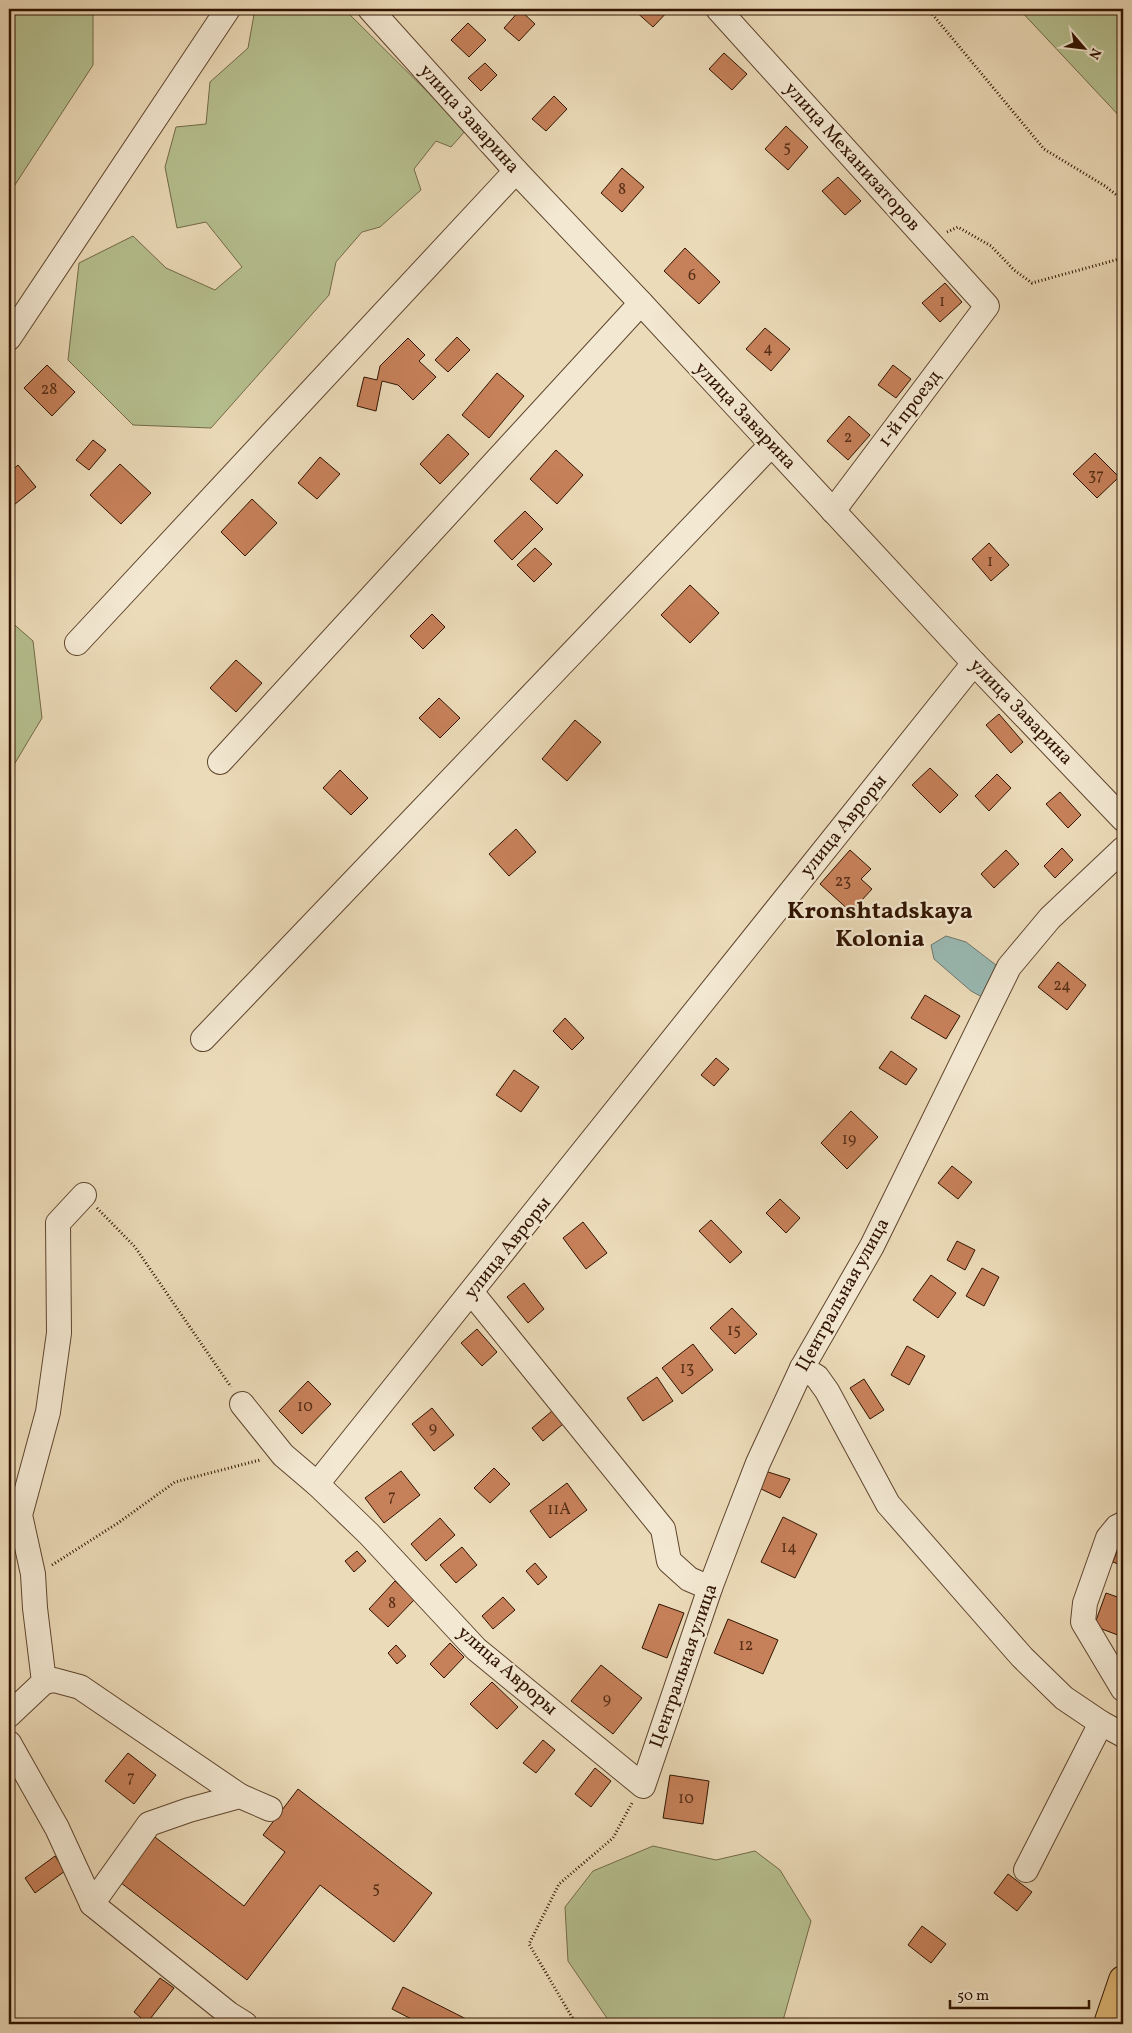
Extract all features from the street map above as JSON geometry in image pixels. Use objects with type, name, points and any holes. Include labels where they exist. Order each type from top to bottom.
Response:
[{"type":"main road","points":[[1108,2024],[1123,1980]]},
{"type":"street","points":[[9,338],[228,9]]},
{"type":"street","name":"улица Заварина","points":[[370,9],[516,171],[641,303],[974,663],[1123,819]]},
{"type":"street","name":"улица Механизаторов","points":[[718,9],[987,306]]},
{"type":"street","points":[[77,643],[516,171]]},
{"type":"street","points":[[220,762],[641,303]]},
{"type":"street","name":"1-й проезд","points":[[833,511],[987,306]]},
{"type":"street","points":[[203,1039],[772,445]]},
{"type":"street","name":"улица Авроры","points":[[643,1786],[476,1649],[369,1534],[317,1484],[472,1293],[974,663]]},
{"type":"street","name":"Центральная улица","points":[[643,1786],[710,1588],[758,1463],[802,1368],[872,1246],[1009,967],[1050,918],[1123,849]]},
{"type":"street","points":[[44,1682],[34,1608],[33,1574],[20,1516],[48,1412],[59,1333],[58,1223],[84,1195]]},
{"type":"street","points":[[472,1293],[662,1529],[669,1561],[689,1579],[710,1588]]},
{"type":"street","points":[[802,1368],[817,1376],[827,1391],[888,1504],[1022,1657],[1064,1698],[1117,1728],[1026,1870]]},
{"type":"street","points":[[242,1404],[283,1455],[317,1484]]},
{"type":"street","points":[[1123,1524],[1117,1527],[1108,1538],[1086,1603],[1083,1622],[1123,1689]]},
{"type":"street","points":[[9,1716],[44,1682],[54,1680],[80,1687],[240,1796],[270,1809]]},
{"type":"street","points":[[9,1743],[57,1828],[92,1904],[229,2014],[245,2024]]},
{"type":"street","points":[[92,1904],[149,1824],[189,1810],[240,1796]]},
{"type":"path","points":[[928,9],[1044,149],[1105,186],[1123,200]]},
{"type":"path","points":[[928,242],[958,227],[991,246],[1014,270],[1032,283],[1123,258]]},
{"type":"path","points":[[84,1195],[134,1247],[242,1404]]},
{"type":"path","points":[[33,1574],[51,1565],[118,1523],[175,1482],[283,1455]]},
{"type":"path","points":[[576,2024],[529,1944],[559,1884],[613,1838],[643,1786]]},
{"type":"green space","points":[[9,9],[93,9],[93,65],[9,194]]},
{"type":"green space","points":[[255,9],[344,9],[466,130],[451,147],[436,141],[414,169],[421,190],[380,227],[362,232],[336,262],[329,295],[211,428],[133,425],[68,360],[79,263],[133,236],[166,268],[215,290],[242,267],[206,222],[177,228],[165,167],[176,127],[206,124],[210,82],[248,48]]},
{"type":"green space","points":[[1019,9],[1123,9],[1123,120]]},
{"type":"green space","points":[[9,620],[33,641],[42,718],[9,773]]},
{"type":"green space","points":[[653,1846],[716,1860],[755,1851],[780,1870],[811,1921],[782,2024],[611,2024],[568,1961],[565,1907],[593,1871]]},
{"type":"water","points":[[946,936],[966,942],[996,965],[982,997],[971,991],[934,959],[931,945]]},
{"type":"building","points":[[633,9],[670,9],[653,27]]},
{"type":"building","points":[[520,10],[535,24],[519,41],[504,28]]},
{"type":"building","points":[[468,23],[486,40],[469,57],[451,40]]},
{"type":"building","points":[[724,53],[747,74],[732,90],[709,69]]},
{"type":"building","points":[[485,63],[497,75],[481,91],[468,78]]},
{"type":"building","points":[[554,96],[567,109],[546,131],[532,119]]},
{"type":"building","points":[[786,126],[808,147],[788,170],[765,149]]},
{"type":"building","points":[[622,168],[644,187],[622,212],[601,193]]},
{"type":"building","points":[[838,177],[861,201],[845,215],[822,191]]},
{"type":"building","points":[[685,248],[720,282],[699,304],[664,271]]},
{"type":"building","points":[[945,283],[962,302],[940,322],[922,303]]},
{"type":"building","points":[[765,328],[790,349],[771,371],[746,349]]},
{"type":"building","points":[[457,337],[470,350],[448,372],[435,360]]},
{"type":"building","points":[[408,338],[425,355],[419,361],[436,377],[413,400],[398,385],[382,381],[376,411],[357,406],[364,377],[377,380],[380,366]]},
{"type":"building","points":[[47,365],[75,392],[52,416],[24,388]]},
{"type":"building","points":[[893,365],[911,379],[896,398],[878,385]]},
{"type":"building","points":[[497,373],[524,396],[489,438],[462,415]]},
{"type":"building","points":[[849,416],[870,435],[848,460],[827,441]]},
{"type":"building","points":[[448,434],[469,454],[440,484],[420,464]]},
{"type":"building","points":[[93,440],[106,450],[89,470],[76,460]]},
{"type":"building","points":[[556,450],[583,475],[557,504],[530,479]]},
{"type":"building","points":[[1095,453],[1119,477],[1097,498],[1073,474]]},
{"type":"building","points":[[320,457],[340,474],[317,499],[298,483]]},
{"type":"building","points":[[120,464],[151,493],[121,524],[90,495]]},
{"type":"building","points":[[18,465],[36,487],[9,509],[9,473]]},
{"type":"building","points":[[252,499],[277,523],[245,556],[221,532]]},
{"type":"building","points":[[525,511],[543,529],[512,560],[494,541]]},
{"type":"building","points":[[989,543],[1009,565],[991,581],[972,559]]},
{"type":"building","points":[[535,548],[552,564],[534,582],[517,565]]},
{"type":"building","points":[[690,585],[719,613],[690,643],[661,615]]},
{"type":"building","points":[[432,614],[445,627],[423,649],[410,636]]},
{"type":"building","points":[[236,660],[262,683],[236,712],[210,688]]},
{"type":"building","points":[[439,698],[460,718],[440,738],[419,718]]},
{"type":"building","points":[[999,714],[1023,742],[1011,753],[986,725]]},
{"type":"building","points":[[575,720],[601,742],[567,781],[542,759]]},
{"type":"building","points":[[930,768],[958,795],[940,813],[912,785]]},
{"type":"building","points":[[340,770],[368,798],[351,815],[323,788]]},
{"type":"building","points":[[997,774],[1011,788],[989,811],[975,796]]},
{"type":"building","points":[[1060,792],[1081,815],[1068,828],[1046,804]]},
{"type":"building","points":[[516,829],[536,852],[509,876],[489,854]]},
{"type":"building","points":[[1062,848],[1073,860],[1055,878],[1044,866]]},
{"type":"building","points":[[850,850],[871,869],[861,879],[872,889],[851,912],[820,884]]},
{"type":"building","points":[[1006,850],[1019,864],[994,888],[981,874]]},
{"type":"building","points":[[1058,962],[1086,985],[1067,1010],[1038,987]]},
{"type":"building","points":[[925,995],[960,1016],[946,1039],[911,1018]]},
{"type":"building","points":[[565,1018],[584,1038],[572,1050],[553,1031]]},
{"type":"building","points":[[891,1051],[917,1069],[906,1085],[879,1068]]},
{"type":"building","points":[[716,1058],[729,1069],[714,1086],[701,1075]]},
{"type":"building","points":[[514,1070],[539,1087],[521,1112],[496,1095]]},
{"type":"building","points":[[851,1111],[878,1137],[847,1169],[821,1143]]},
{"type":"building","points":[[952,1166],[972,1182],[958,1199],[938,1183]]},
{"type":"building","points":[[780,1199],[800,1218],[786,1233],[766,1213]]},
{"type":"building","points":[[711,1220],[742,1252],[730,1263],[699,1231]]},
{"type":"building","points":[[583,1222],[607,1253],[586,1269],[563,1238]]},
{"type":"building","points":[[957,1241],[975,1250],[965,1270],[947,1260]]},
{"type":"building","points":[[982,1268],[999,1277],[984,1306],[966,1296]]},
{"type":"building","points":[[931,1275],[956,1293],[938,1318],[913,1300]]},
{"type":"building","points":[[524,1283],[544,1309],[528,1323],[507,1297]]},
{"type":"building","points":[[732,1308],[757,1334],[735,1354],[710,1328]]},
{"type":"building","points":[[477,1329],[497,1352],[482,1366],[461,1343]]},
{"type":"building","points":[[693,1344],[713,1370],[682,1394],[662,1368]]},
{"type":"building","points":[[907,1346],[925,1356],[909,1385],[891,1375]]},
{"type":"building","points":[[657,1377],[673,1401],[643,1421],[627,1398]]},
{"type":"building","points":[[864,1379],[884,1410],[870,1419],[850,1388]]},
{"type":"building","points":[[308,1381],[331,1404],[302,1434],[279,1411]]},
{"type":"building","points":[[432,1408],[454,1435],[434,1451],[412,1424]]},
{"type":"building","points":[[552,1411],[563,1424],[543,1441],[532,1428]]},
{"type":"building","points":[[494,1468],[510,1484],[490,1503],[474,1488]]},
{"type":"building","points":[[401,1471],[420,1495],[384,1523],[365,1498]]},
{"type":"building","points":[[765,1471],[790,1479],[780,1498],[757,1487]]},
{"type":"building","points":[[567,1483],[587,1510],[550,1538],[530,1511]]},
{"type":"building","points":[[783,1517],[817,1534],[795,1578],[761,1562]]},
{"type":"building","points":[[440,1518],[455,1535],[426,1561],[411,1544]]},
{"type":"building","points":[[1123,1539],[1123,1566],[1113,1562]]},
{"type":"building","points":[[462,1547],[477,1565],[456,1583],[440,1565]]},
{"type":"building","points":[[357,1551],[366,1561],[354,1572],[345,1561]]},
{"type":"building","points":[[535,1563],[547,1577],[538,1585],[526,1571]]},
{"type":"building","points":[[395,1581],[414,1600],[388,1627],[369,1609]]},
{"type":"building","points":[[1106,1593],[1123,1599],[1123,1637],[1094,1626]]},
{"type":"building","points":[[503,1597],[515,1610],[493,1629],[482,1616]]},
{"type":"building","points":[[659,1604],[684,1613],[667,1658],[642,1648]]},
{"type":"building","points":[[728,1619],[778,1640],[763,1674],[714,1653]]},
{"type":"building","points":[[450,1643],[464,1657],[444,1678],[430,1664]]},
{"type":"building","points":[[396,1645],[406,1656],[397,1664],[388,1653]]},
{"type":"building","points":[[601,1665],[642,1698],[613,1734],[571,1701]]},
{"type":"building","points":[[492,1682],[518,1707],[497,1729],[470,1704]]},
{"type":"building","points":[[543,1740],[555,1750],[536,1773],[523,1763]]},
{"type":"building","points":[[128,1753],[156,1775],[134,1804],[105,1781]]},
{"type":"building","points":[[595,1768],[611,1781],[591,1807],[575,1794]]},
{"type":"building","points":[[670,1775],[709,1781],[703,1824],[663,1818]]},
{"type":"building","points":[[298,1789],[432,1893],[394,1942],[320,1885],[247,1980],[116,1879],[151,1834],[244,1906],[285,1852],[263,1835]]},
{"type":"building","points":[[55,1856],[65,1871],[35,1893],[25,1878]]},
{"type":"building","points":[[1008,1874],[1032,1892],[1017,1911],[994,1893]]},
{"type":"building","points":[[922,1926],[946,1944],[931,1963],[908,1945]]},
{"type":"building","points":[[160,1978],[174,1988],[147,2023],[134,2012]]},
{"type":"building","points":[[403,1987],[476,2024],[421,2024],[392,2009]]},
{"type":"district","name":"Kronshtadskaya Kolonia","points":[[880,926]]}]
